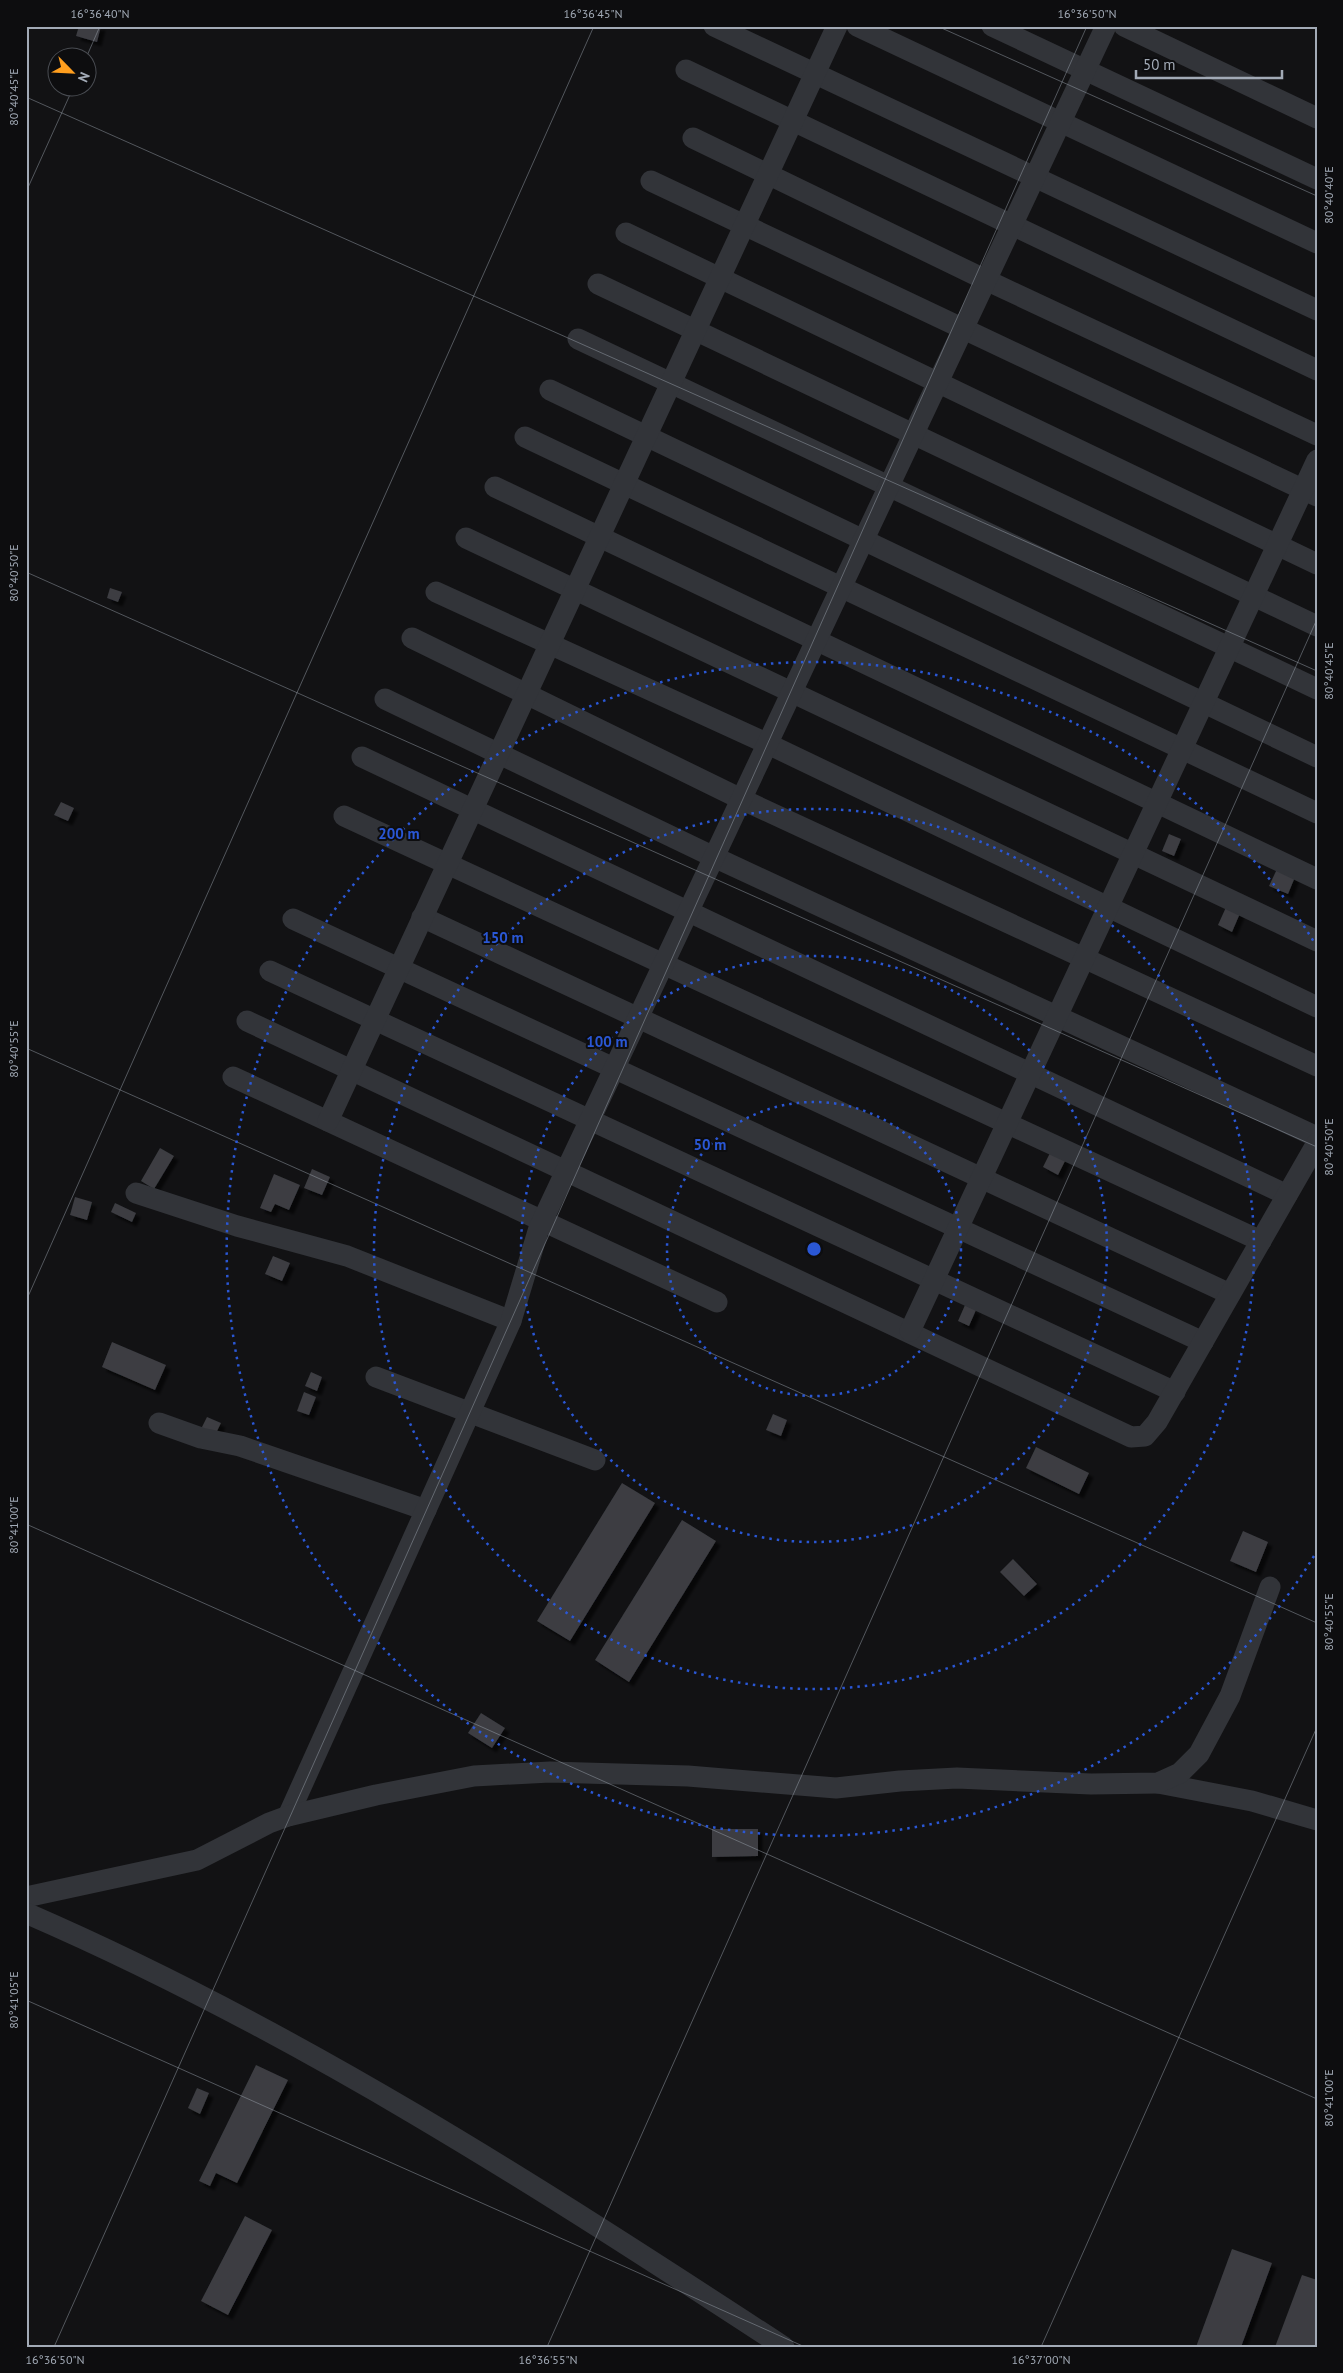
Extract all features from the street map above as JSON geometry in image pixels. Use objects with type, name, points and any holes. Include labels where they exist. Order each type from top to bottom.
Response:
[{"type":"street","points":[[714,26],[1317,310]]},
{"type":"street","points":[[328,1121],[350,1070],[837,26]]},
{"type":"street","points":[[857,26],[1317,243]]},
{"type":"street","points":[[992,26],[1317,179]]},
{"type":"street","points":[[288,1816],[511,1321],[543,1221],[1106,26]]},
{"type":"street","points":[[1124,26],[1317,118]]},
{"type":"street","points":[[686,70],[1317,370]]},
{"type":"street","points":[[694,138],[986,280],[1317,436]]},
{"type":"street","points":[[651,181],[1310,493]]},
{"type":"street","points":[[626,233],[1317,564]]},
{"type":"street","points":[[598,284],[1317,626]]},
{"type":"street","points":[[578,338],[1317,689]]},
{"type":"street","points":[[550,390],[1317,757]]},
{"type":"street","points":[[525,437],[1182,748],[1317,814]]},
{"type":"street","points":[[910,1332],[1253,596],[1277,546],[1310,493],[1317,460]]},
{"type":"street","points":[[495,487],[1317,879]]},
{"type":"street","points":[[466,538],[1317,941]]},
{"type":"street","points":[[436,592],[768,744],[1317,1007]]},
{"type":"street","points":[[412,638],[741,799],[1317,1066]]},
{"type":"street","points":[[385,699],[714,857],[1317,1137]]},
{"type":"street","points":[[362,757],[1287,1195]]},
{"type":"street","points":[[344,816],[1261,1241]]},
{"type":"street","points":[[422,917],[1230,1294]]},
{"type":"street","points":[[293,919],[1203,1342]]},
{"type":"street","points":[[270,971],[1175,1392]]},
{"type":"street","points":[[247,1021],[1131,1437],[1145,1436],[1157,1422],[1317,1143]]},
{"type":"street","points":[[233,1077],[717,1302]]},
{"type":"street","points":[[136,1193],[237,1226],[347,1256],[511,1321]]},
{"type":"street","points":[[376,1377],[595,1460]]},
{"type":"street","points":[[159,1423],[201,1438],[240,1446],[426,1510]]},
{"type":"street","points":[[1158,1783],[1180,1773],[1199,1754],[1230,1696],[1270,1587]]},
{"type":"street","points":[[26,1897],[197,1860],[269,1823],[288,1816],[376,1794],[474,1776],[550,1772],[688,1776],[836,1788],[900,1781],[958,1778],[1091,1784],[1158,1783],[1252,1800],[1317,1820]]},
{"type":"street","points":[[26,1913],[238,2014],[398,2102],[579,2213],[784,2347]]},
{"type":"building","points":[[79,26],[101,26],[97,42],[76,36]]},
{"type":"building","points":[[110,588],[122,592],[118,602],[107,598]]},
{"type":"building","points":[[61,802],[74,808],[68,821],[54,815]]},
{"type":"building","points":[[1169,834],[1181,839],[1174,856],[1162,851]]},
{"type":"building","points":[[1277,869],[1295,877],[1288,894],[1269,886]]},
{"type":"building","points":[[1227,905],[1241,911],[1232,932],[1218,925]]},
{"type":"building","points":[[160,1148],[174,1156],[154,1189],[141,1181]]},
{"type":"building","points":[[1051,1151],[1066,1159],[1058,1175],[1043,1167]]},
{"type":"building","points":[[312,1169],[330,1177],[322,1195],[304,1188]]},
{"type":"building","points":[[274,1174],[300,1185],[289,1210],[275,1204],[271,1212],[260,1208]]},
{"type":"building","points":[[75,1197],[92,1202],[87,1220],[70,1215]]},
{"type":"building","points":[[115,1203],[136,1213],[132,1222],[111,1212]]},
{"type":"building","points":[[273,1256],[290,1263],[282,1281],[265,1274]]},
{"type":"building","points":[[965,1305],[976,1310],[969,1326],[958,1321]]},
{"type":"building","points":[[112,1342],[166,1365],[155,1390],[102,1367]]},
{"type":"building","points":[[311,1372],[322,1377],[317,1391],[305,1386]]},
{"type":"building","points":[[304,1392],[316,1397],[309,1415],[297,1411]]},
{"type":"building","points":[[773,1414],[787,1420],[781,1436],[766,1430]]},
{"type":"building","points":[[207,1417],[221,1423],[215,1435],[201,1429]]},
{"type":"building","points":[[1036,1447],[1089,1473],[1079,1494],[1026,1468]]},
{"type":"building","points":[[622,1483],[655,1503],[570,1641],[537,1621]]},
{"type":"building","points":[[682,1520],[716,1541],[629,1682],[595,1660]]},
{"type":"building","points":[[1243,1531],[1268,1542],[1256,1572],[1230,1561]]},
{"type":"building","points":[[1013,1559],[1037,1584],[1024,1596],[1000,1572]]},
{"type":"building","points":[[481,1713],[505,1728],[492,1748],[468,1733]]},
{"type":"building","points":[[712,1829],[758,1829],[758,1856],[712,1857]]},
{"type":"building","points":[[256,2065],[288,2080],[237,2183],[216,2173],[210,2186],[199,2181]]},
{"type":"building","points":[[197,2088],[209,2093],[200,2114],[188,2108]]},
{"type":"building","points":[[245,2216],[272,2230],[228,2315],[201,2301]]},
{"type":"building","points":[[1232,2249],[1272,2263],[1241,2347],[1196,2347]]},
{"type":"building","points":[[1302,2275],[1317,2280],[1317,2347],[1275,2347]]}]
